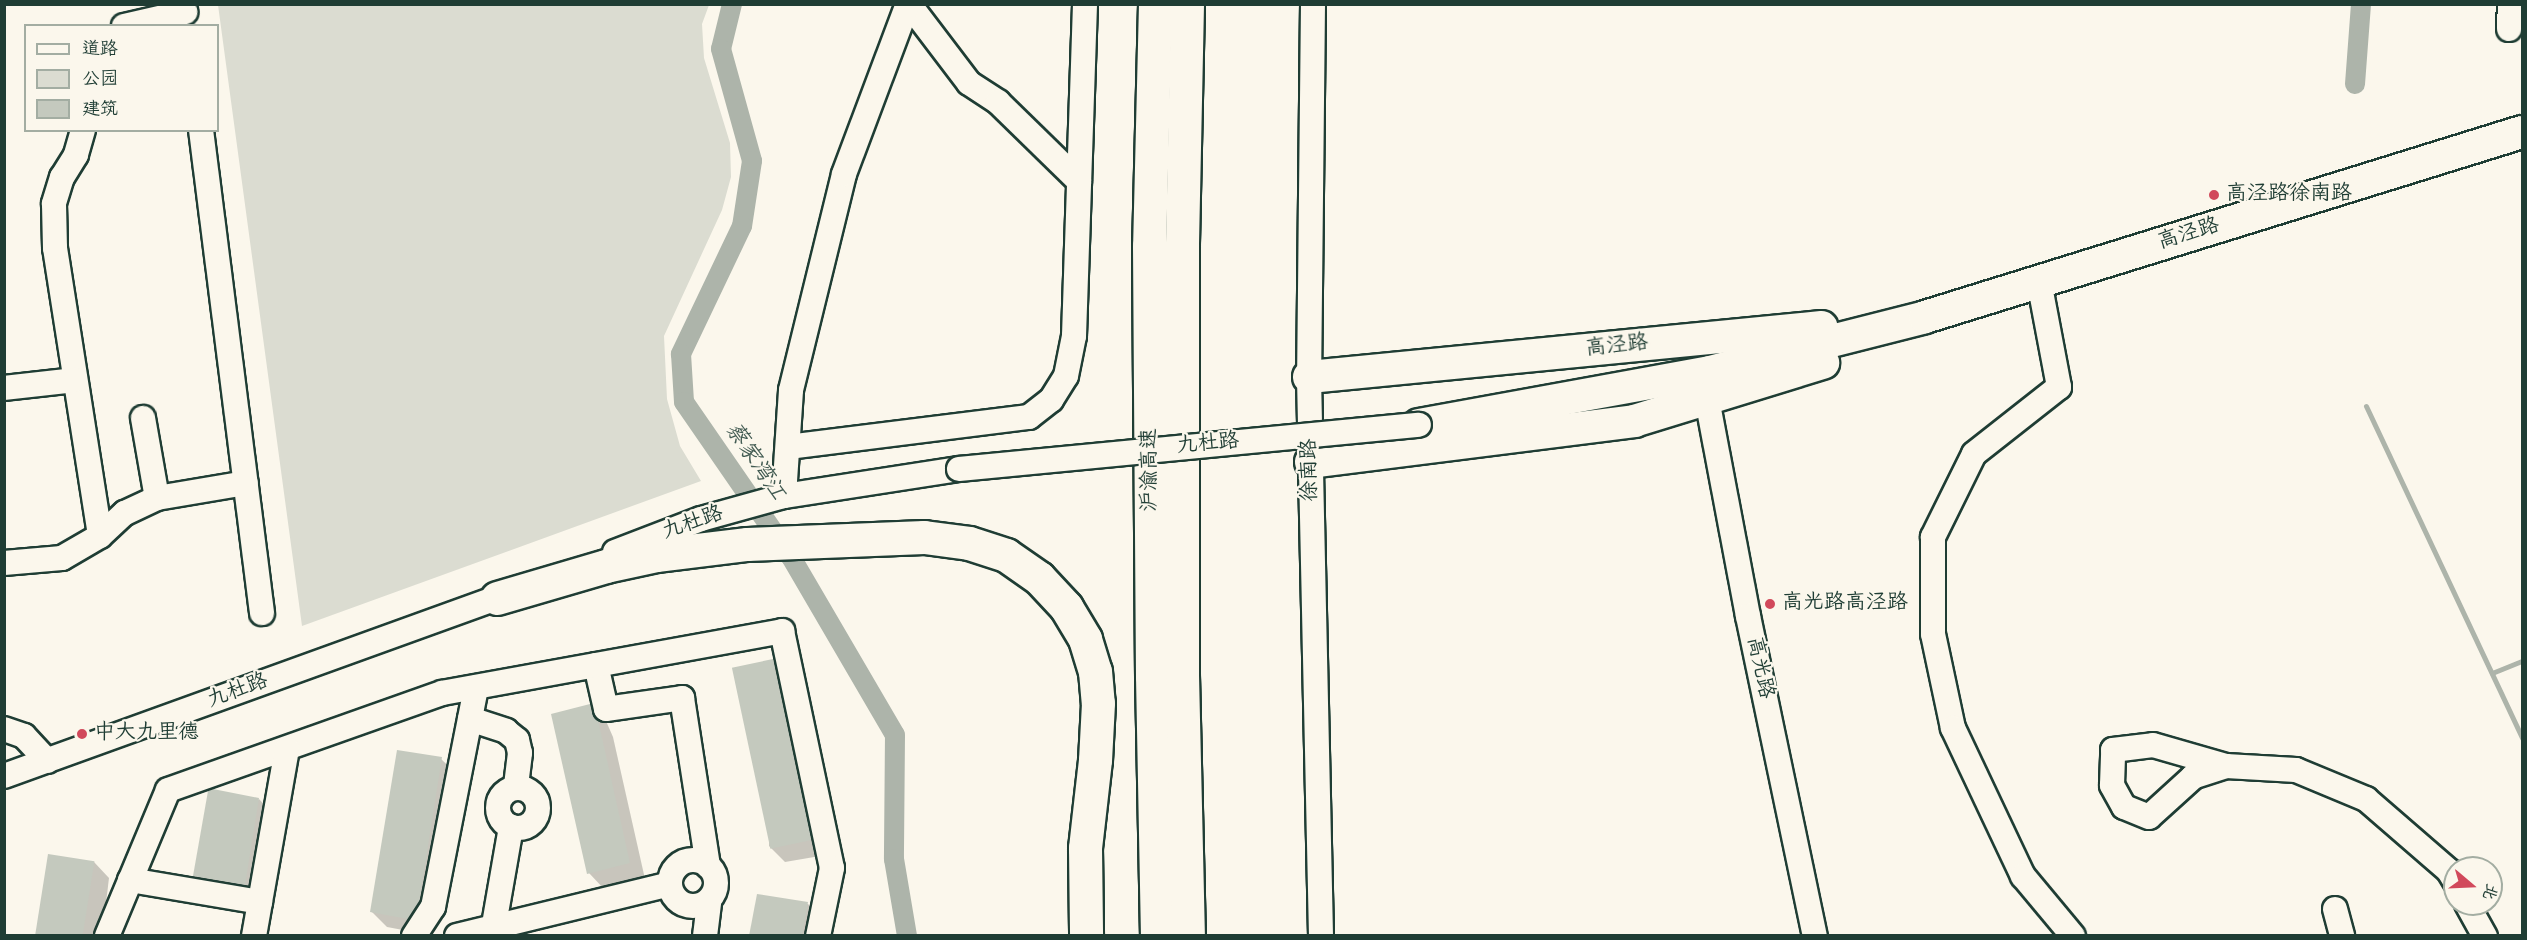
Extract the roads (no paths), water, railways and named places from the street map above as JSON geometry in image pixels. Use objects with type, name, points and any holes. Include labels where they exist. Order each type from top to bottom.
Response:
[{"type":"highway","name":"沪渝高速","points":[[1155,4],[1149,258],[1152,676],[1157,936]]},
{"type":"highway","name":"沪渝高速","points":[[1187,4],[1182,245],[1182,580],[1188,936]]},
{"type":"highway","points":[[497,598],[646,557],[747,544],[924,537],[969,543],[1006,555],[1039,578],[1066,607],[1085,639],[1095,671],[1098,703],[1095,760],[1085,848],[1086,936]]},
{"type":"main road","name":"高泾路","points":[[1419,425],[1710,372],[1925,317],[2523,132]]},
{"type":"main road","name":"高泾路","points":[[1309,377],[1925,317]]},
{"type":"main road","name":"高泾路","points":[[1311,462],[1634,421],[1850,355],[1925,317]]},
{"type":"street","points":[[909,4],[969,83],[998,102],[1079,181]]},
{"type":"street","points":[[784,496],[791,390],[844,174],[909,4]]},
{"type":"street","points":[[788,447],[1029,417],[1051,400],[1066,376],[1074,336],[1084,4]]},
{"type":"street","name":"徐南路","points":[[1313,4],[1309,377],[1322,936]]},
{"type":"street","points":[[2509,29],[2510,4]]},
{"type":"street","points":[[134,24],[186,14]]},
{"type":"street","points":[[82,132],[76,155],[62,177],[54,204],[55,248],[100,536]]},
{"type":"street","points":[[201,132],[262,613]]},
{"type":"street","points":[[2039,281],[2059,387],[1974,454],[1934,537],[1933,633],[1953,728],[2023,876],[2073,936]]},
{"type":"street","points":[[4,388],[75,380]]},
{"type":"street","name":"高光路","points":[[1707,399],[1748,616],[1815,936]]},
{"type":"street","points":[[143,418],[157,498]]},
{"type":"street","name":"九杜路","points":[[4,776],[497,598],[701,519],[784,496],[959,469],[1419,425]]},
{"type":"street","points":[[4,562],[62,558],[100,536],[125,513],[157,498],[246,483]]},
{"type":"street","points":[[107,936],[168,790],[442,693],[782,631],[832,868],[818,936]]},
{"type":"street","points":[[596,665],[606,709],[682,698],[708,866],[716,879],[716,887],[709,901],[705,936]]},
{"type":"street","points":[[414,936],[433,907],[476,687]]},
{"type":"street","points":[[470,719],[506,730],[517,740],[520,753],[516,788],[504,794],[498,806],[501,819],[511,827],[492,931]]},
{"type":"street","points":[[4,729],[24,736],[48,761]]},
{"type":"street","points":[[254,936],[287,749]]},
{"type":"street","points":[[2226,766],[2296,770],[2366,799],[2443,866]]},
{"type":"street","points":[[708,866],[694,860],[687,861],[675,869],[670,884],[675,898],[687,906],[702,905],[709,901]]},
{"type":"street","points":[[130,879],[260,902]]},
{"type":"street","points":[[457,936],[492,931],[670,884]]},
{"type":"street","points":[[2335,909],[2342,936]]},
{"type":"street","points":[[2473,916],[2484,936]]},
{"type":"waterway","name":"蔡家湾江","points":[[732,4],[721,49],[752,161],[742,226],[681,354],[684,402],[791,557],[895,735],[894,859],[907,936]]},
{"type":"waterway","points":[[2355,84],[2361,4]]},
{"type":"waterway","points":[[2366,406],[2522,738]]},
{"type":"waterway","points":[[2492,673],[2522,661]]},
{"type":"place","name":"高泾路徐南路","points":[[2214,195]]},
{"type":"place","name":"高光路高泾路","points":[[1770,604]]},
{"type":"place","name":"中大九里德","points":[[82,734]]}]
